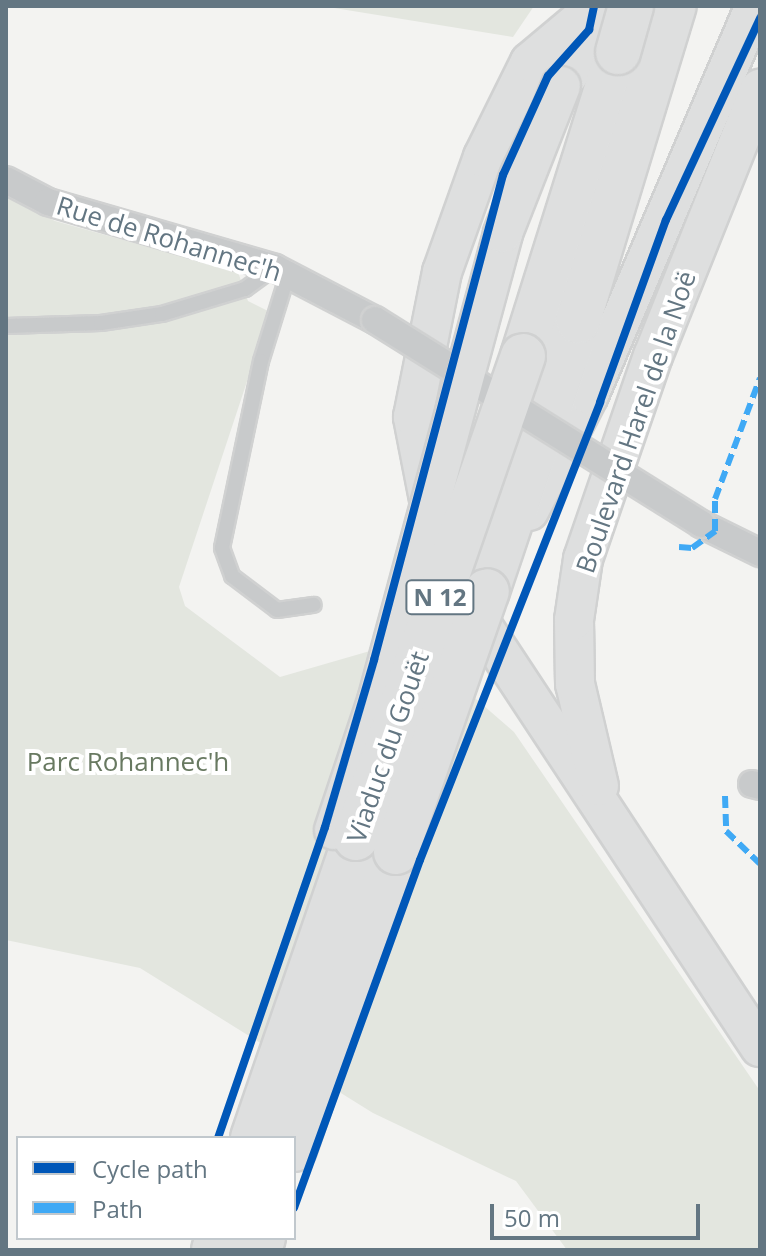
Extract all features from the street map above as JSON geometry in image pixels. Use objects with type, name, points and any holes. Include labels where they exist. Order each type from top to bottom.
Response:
[{"type":"highway","name":"N 12","points":[[574,387],[655,6]]},
{"type":"highway","name":"Viaduc du Gouët","points":[[254,1136],[523,356],[618,52],[655,6]]},
{"type":"highway","name":"Viaduc du Gouët","points":[[296,1143],[487,591],[574,387]]},
{"type":"main road","points":[[597,6],[530,62],[483,157],[442,272],[413,417],[428,505],[456,587],[760,1047]]},
{"type":"main road","points":[[298,1007],[334,830],[377,701],[503,233],[561,86],[579,59],[655,6]]},
{"type":"main road","points":[[574,387],[755,6]]},
{"type":"main road","name":"Boulevard Harel de la Noë","points":[[605,812],[575,684],[574,620],[583,559],[653,356],[760,89]]},
{"type":"street","name":"Rue de Rohannec'h","points":[[6,180],[48,202],[281,271],[375,320],[701,524],[760,553]]},
{"type":"lane","points":[[6,326],[101,323],[162,314],[245,289],[281,271]]},
{"type":"lane","points":[[281,271],[222,548],[232,576],[277,610],[314,605]]},
{"type":"green space","points":[[322,6],[534,6],[513,37]]},
{"type":"green space","name":"Parc Rohannec'h","points":[[6,196],[55,221],[238,272],[248,301],[270,312],[179,587],[185,606],[280,677],[408,640],[514,732],[760,1091],[760,1250],[567,1250],[516,1181],[373,1113],[140,968],[6,940]]},
{"type":"marked path","points":[[679,547],[692,548],[715,531],[715,499],[760,378]]},
{"type":"marked path","points":[[725,796],[726,831],[760,864]]},
{"type":"cycle path","points":[[219,1136],[325,827],[374,660],[503,175],[548,76],[589,30],[594,6]]},
{"type":"cycle path","points":[[296,1202],[420,860],[600,402],[666,220],[760,18]]}]
